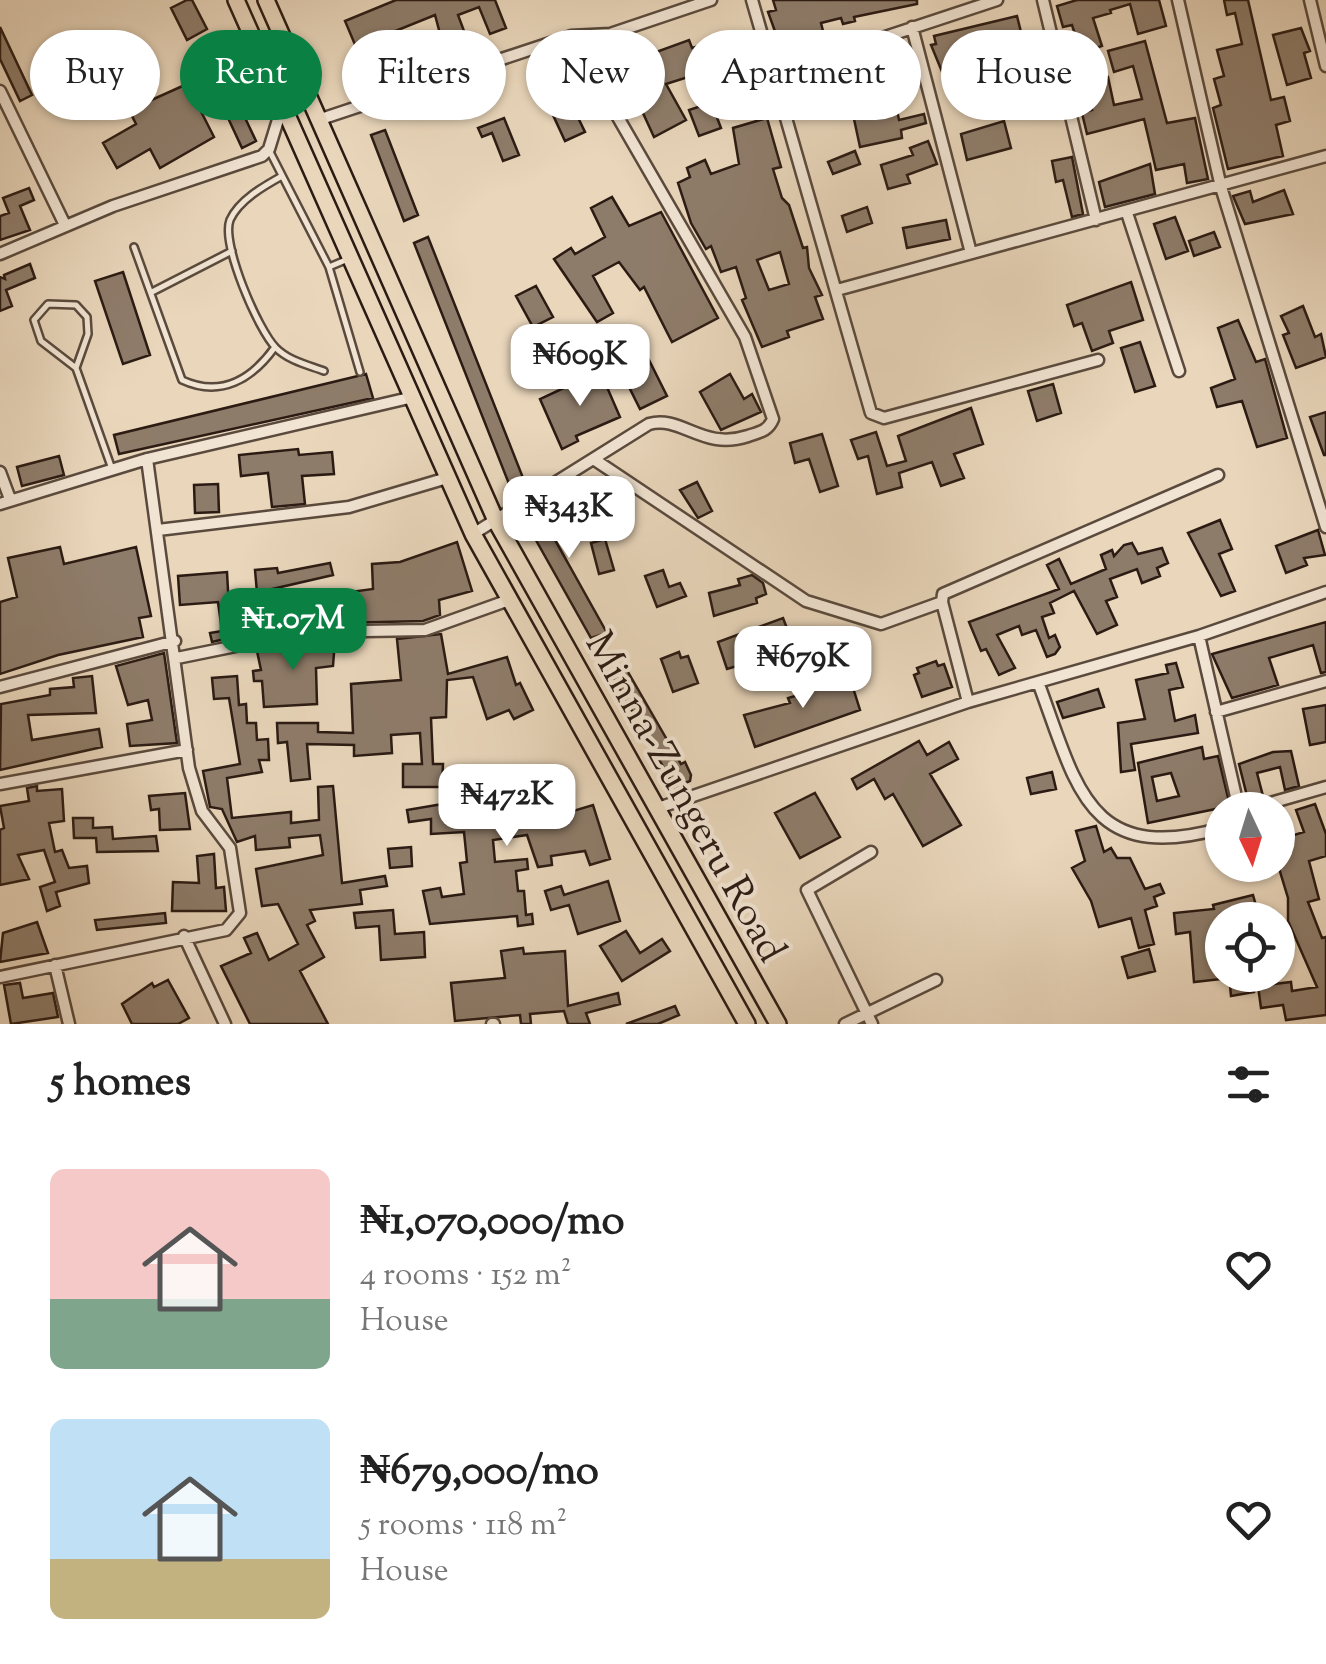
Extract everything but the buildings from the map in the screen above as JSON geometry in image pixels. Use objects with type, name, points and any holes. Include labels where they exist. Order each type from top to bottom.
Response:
[{"type":"main road","name":"Minna-Zungeru Road","points":[[236,0],[248,30]]},
{"type":"main road","name":"Minna-Zungeru Road","points":[[266,0],[279,30]]},
{"type":"main road","name":"Minna-Zungeru Road","points":[[285,120],[473,534],[747,1024]]},
{"type":"main road","name":"Minna-Zungeru Road","points":[[318,120],[496,523],[778,1024]]},
{"type":"street","points":[[622,30],[711,0]]},
{"type":"street","points":[[752,0],[761,30]]},
{"type":"street","points":[[903,30],[998,0]]},
{"type":"street","points":[[1043,0],[1096,220]]},
{"type":"street","points":[[1178,0],[1222,187],[1326,526]]},
{"type":"street","points":[[1310,0],[1326,66]]},
{"type":"street","points":[[912,27],[970,253]]},
{"type":"street","points":[[322,119],[526,51]]},
{"type":"street","points":[[0,92],[65,224]]},
{"type":"street","points":[[0,254],[65,224],[262,156],[269,150],[278,120]]},
{"type":"street","points":[[473,534],[658,422],[724,443],[765,430],[773,412],[745,337],[620,120]]},
{"type":"street","points":[[786,120],[871,413],[876,418],[1098,360]]},
{"type":"street","points":[[836,290],[1326,156]]},
{"type":"street","points":[[1128,213],[1179,371]]},
{"type":"street","points":[[0,472],[5,502],[147,459],[410,398]]},
{"type":"street","points":[[0,978],[226,930],[240,913],[230,848],[196,799],[147,459]]},
{"type":"street","points":[[595,460],[806,601],[881,624],[942,602],[952,587],[1218,475]]},
{"type":"street","points":[[158,530],[349,507],[447,478]]},
{"type":"street","points":[[658,808],[968,702],[1198,636],[1326,592]]},
{"type":"street","points":[[177,658],[304,632],[425,630],[509,600]]},
{"type":"street","points":[[942,602],[968,702]]},
{"type":"street","points":[[1198,636],[1235,792]]},
{"type":"street","points":[[0,687],[175,641]]},
{"type":"street","points":[[1216,712],[1326,681]]},
{"type":"street","points":[[1038,682],[1081,796],[1111,824],[1138,838],[1180,840],[1205,833]]},
{"type":"street","points":[[0,784],[187,750]]},
{"type":"street","points":[[1295,797],[1326,787]]},
{"type":"street","points":[[869,1019],[806,890],[871,852]]},
{"type":"street","points":[[184,936],[225,1024]]},
{"type":"street","points":[[55,964],[68,1024]]},
{"type":"street","points":[[846,1024],[869,1019],[936,980]]},
{"type":"lane","points":[[269,150],[330,267],[360,372]]},
{"type":"lane","points":[[282,176],[256,192],[233,215],[228,225],[232,252],[250,303],[275,347],[294,360],[324,371]]},
{"type":"lane","points":[[134,247],[182,380],[195,386],[242,381],[259,370],[275,347]]},
{"type":"lane","points":[[152,292],[232,252]]},
{"type":"lane","points":[[330,267],[348,259]]},
{"type":"lane","points":[[76,368],[88,334],[87,317],[76,305],[48,304],[34,320],[41,341],[76,368],[112,469]]}]
